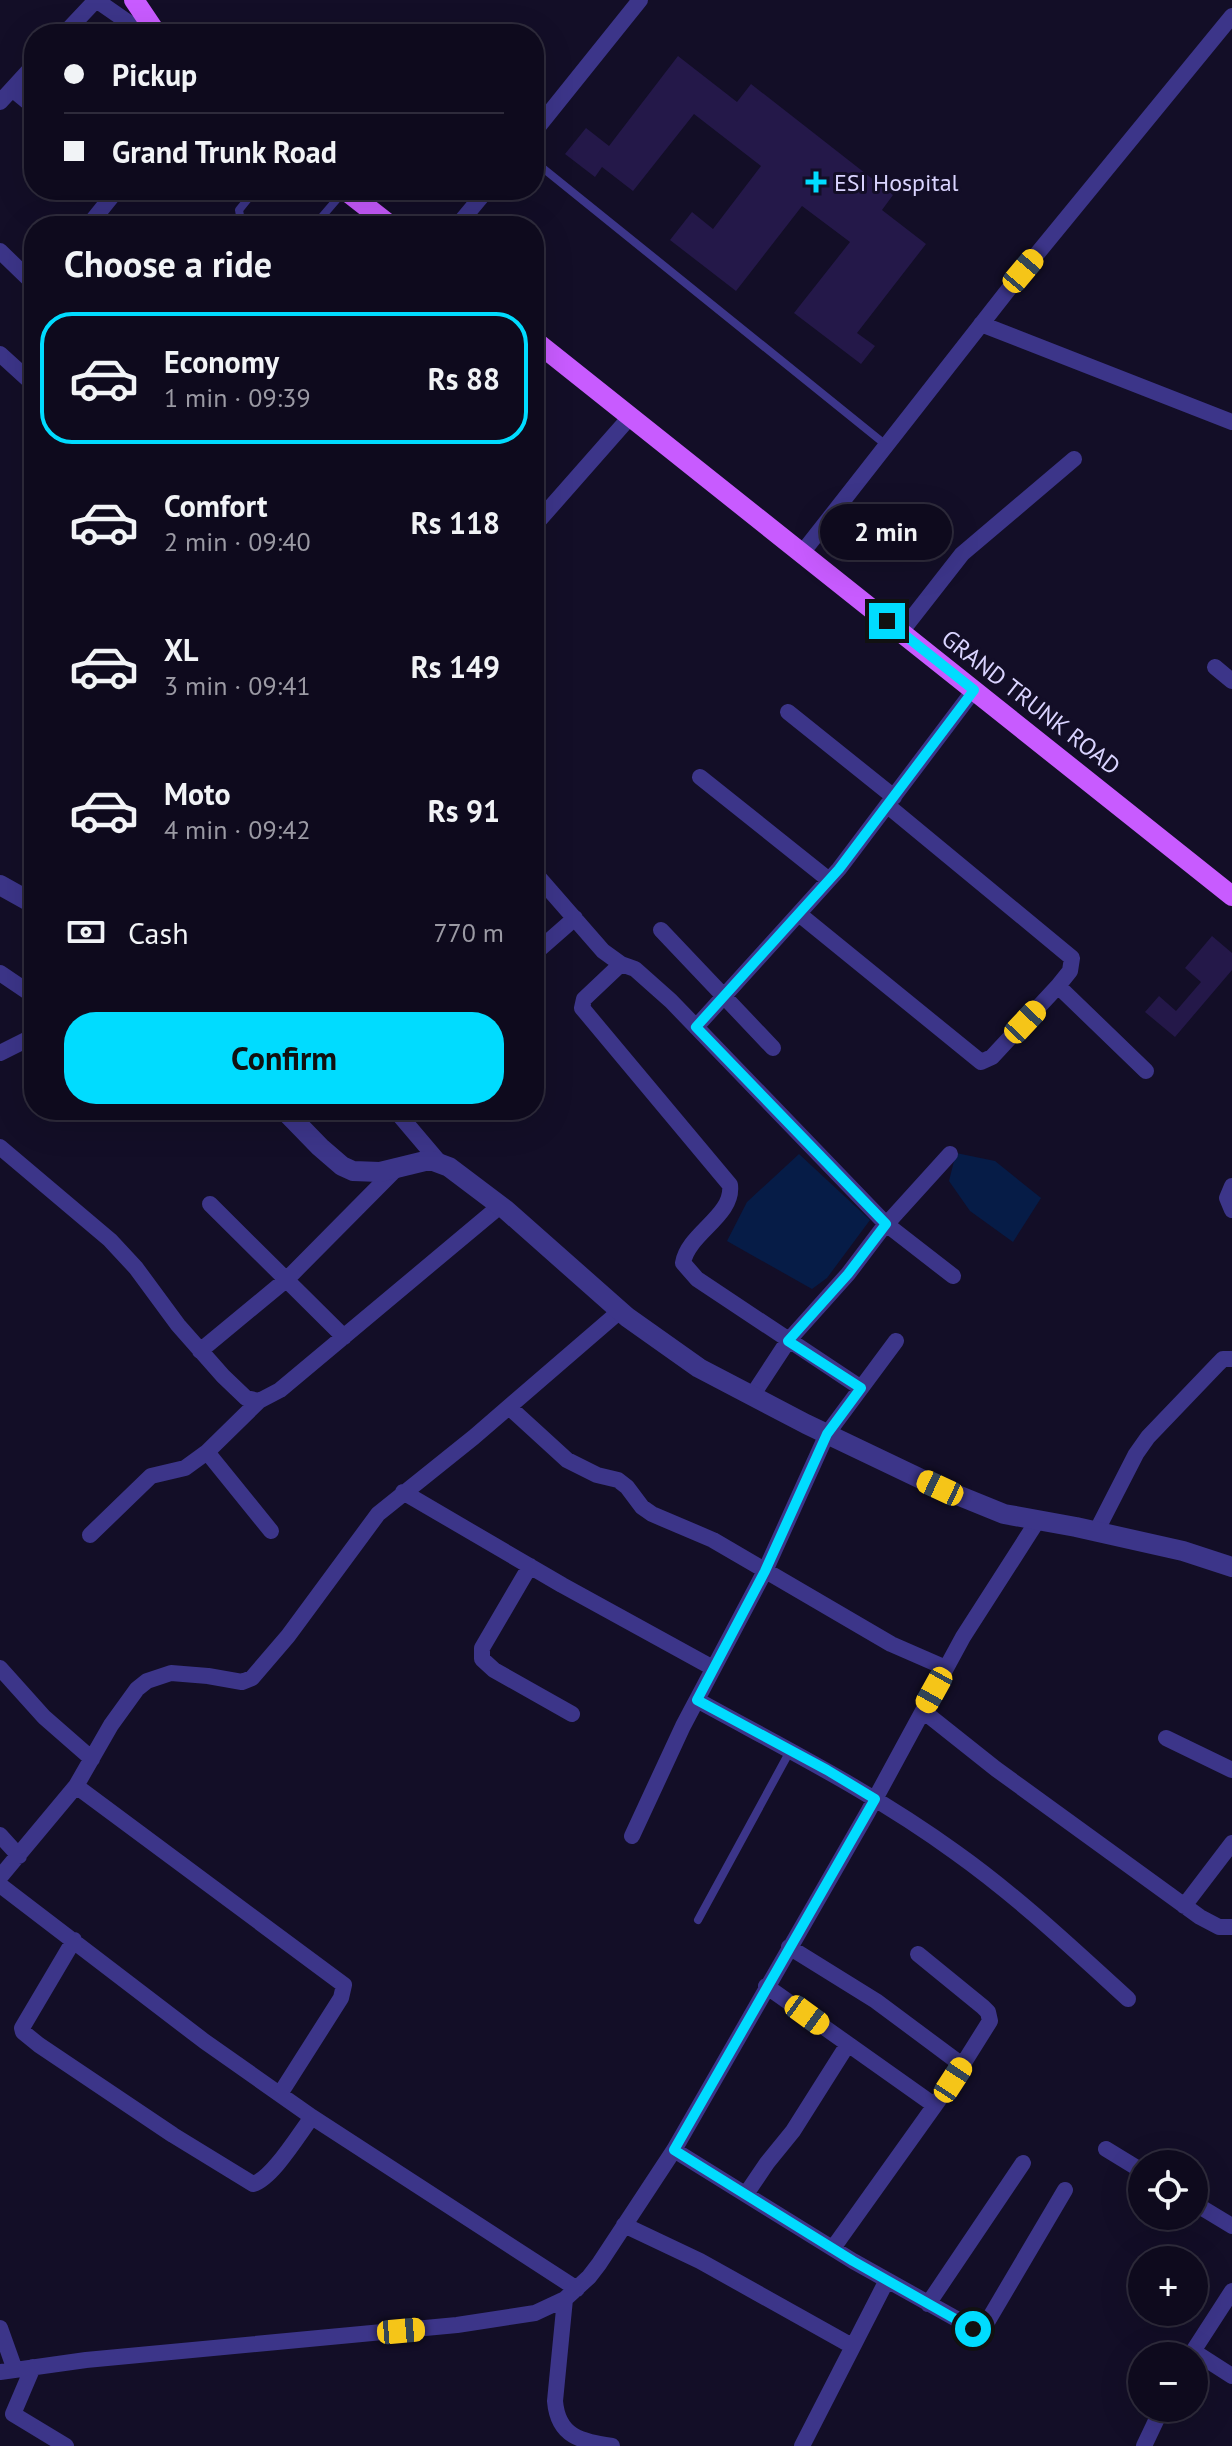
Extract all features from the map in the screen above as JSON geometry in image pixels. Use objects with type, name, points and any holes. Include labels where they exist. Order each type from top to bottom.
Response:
[{"type":"main road","points":[[139,2],[151,24]]},
{"type":"main road","points":[[358,200],[378,216]]},
{"type":"main road","name":"GRAND TRUNK ROAD","points":[[544,348],[1232,896]]},
{"type":"street","points":[[73,24],[96,0],[131,24]]},
{"type":"street","points":[[544,120],[640,0]]},
{"type":"street","points":[[802,553],[981,324],[1232,16]]},
{"type":"street","points":[[0,102],[24,76]]},
{"type":"street","points":[[12,89],[24,99]]},
{"type":"street","points":[[96,216],[109,200]]},
{"type":"street","points":[[465,216],[479,200]]},
{"type":"street","points":[[0,251],[24,274]]},
{"type":"street","points":[[981,324],[1232,422]]},
{"type":"street","points":[[0,354],[24,376]]},
{"type":"street","points":[[544,515],[630,417]]},
{"type":"street","points":[[901,632],[962,554],[1074,459]]},
{"type":"street","points":[[1215,667],[1232,681]]},
{"type":"street","points":[[696,1027],[829,880],[974,690]]},
{"type":"street","points":[[788,712],[1072,958],[1070,971],[992,1057],[981,1062],[799,914]]},
{"type":"street","points":[[700,777],[829,880]]},
{"type":"street","points":[[544,883],[603,951],[621,964],[635,969],[696,1027],[886,1224],[953,1276]]},
{"type":"street","points":[[0,885],[24,893]]},
{"type":"street","points":[[544,945],[575,918]]},
{"type":"street","points":[[661,930],[773,1048]]},
{"type":"street","points":[[621,964],[584,999],[582,1008],[728,1180],[731,1191],[727,1204],[689,1248],[683,1263],[697,1279],[861,1388]]},
{"type":"street","points":[[0,973],[24,989]]},
{"type":"street","points":[[1058,986],[1146,1071]]},
{"type":"street","points":[[0,1053],[24,1041]]},
{"type":"street","points":[[294,1120],[342,1166],[365,1173],[417,1162],[440,1163],[449,1167],[500,1206],[620,1311],[699,1368],[940,1488],[1004,1514],[1183,1551],[1232,1567]]},
{"type":"street","points":[[403,1120],[440,1163]]},
{"type":"street","points":[[0,1147],[110,1240],[136,1268],[200,1351],[246,1398],[259,1401]]},
{"type":"street","points":[[752,1396],[788,1341],[848,1274],[886,1224],[950,1154]]},
{"type":"street","points":[[200,1351],[287,1279],[397,1168]]},
{"type":"street","points":[[1232,1186],[1227,1198],[1232,1210]]},
{"type":"street","points":[[210,1204],[344,1337]]},
{"type":"street","points":[[90,1535],[151,1476],[185,1468],[207,1452],[259,1401],[280,1390],[500,1206]]},
{"type":"street","points":[[0,1877],[76,1786],[130,1697],[147,1681],[171,1673],[242,1682],[252,1678],[297,1624],[378,1514],[620,1311]]},
{"type":"street","points":[[632,1836],[713,1668],[765,1571],[827,1434],[896,1341]]},
{"type":"street","points":[[1096,1532],[1126,1470],[1148,1437],[1223,1359],[1232,1359]]},
{"type":"street","points":[[509,1407],[567,1460],[597,1475],[618,1480],[652,1514],[713,1540],[891,1644],[946,1668]]},
{"type":"street","points":[[207,1452],[271,1531]]},
{"type":"street","points":[[403,1492],[713,1668]]},
{"type":"street","points":[[0,2328],[8,2371],[86,2360],[457,2325],[535,2313],[571,2294],[599,2264],[674,2150],[875,1799],[963,1637],[1038,1520]]},
{"type":"street","points":[[530,1566],[482,1648],[482,1659],[494,1670],[572,1714]]},
{"type":"street","points":[[0,1668],[44,1717],[92,1759]]},
{"type":"street","points":[[697,1700],[827,1770],[974,1866],[1058,1935],[1128,1999]]},
{"type":"street","points":[[923,1711],[996,1769],[1184,1906],[1219,1927],[1232,1927]]},
{"type":"street","points":[[1166,1738],[1232,1770]]},
{"type":"street","points":[[76,1786],[344,1985],[341,1998],[280,2094]]},
{"type":"street","points":[[0,1835],[19,1856]]},
{"type":"street","points":[[1184,1906],[1232,1843]]},
{"type":"street","points":[[0,1885],[204,2041],[571,2294]]},
{"type":"street","points":[[74,1940],[23,2024],[27,2037],[173,2135],[253,2184],[269,2174],[312,2117]]},
{"type":"street","points":[[789,1947],[876,2001],[962,2065]]},
{"type":"street","points":[[833,2248],[962,2065],[990,2017],[983,2007],[918,1954]]},
{"type":"street","points":[[766,1986],[934,2105]]},
{"type":"street","points":[[746,2194],[793,2131],[848,2044]]},
{"type":"street","points":[[1106,2149],[1128,2162]]},
{"type":"street","points":[[674,2150],[887,2280],[973,2329],[981,2330],[1065,2190]]},
{"type":"street","points":[[928,2304],[1023,2163]]},
{"type":"street","points":[[1208,2211],[1232,2226]]},
{"type":"street","points":[[624,2225],[700,2261],[852,2346]]},
{"type":"street","points":[[802,2446],[887,2280]]},
{"type":"street","points":[[1200,2342],[1232,2291]]},
{"type":"street","points":[[571,2294],[556,2412],[562,2425],[572,2435],[584,2441],[612,2446]]},
{"type":"street","points":[[1208,2363],[1232,2376]]},
{"type":"street","points":[[33,2367],[13,2414],[66,2446]]},
{"type":"street","points":[[1144,2446],[1155,2422]]},
{"type":"lane","points":[[544,169],[886,445]]},
{"type":"lane","points":[[323,216],[336,200]]},
{"type":"lane","points":[[698,1920],[790,1751]]},
{"type":"water","points":[[956,1153],[995,1161],[1041,1198],[1013,1242],[970,1211],[949,1181]]},
{"type":"water","points":[[799,1154],[870,1220],[827,1278],[812,1289],[727,1241],[747,1202]]},
{"type":"building","points":[[678,56],[737,102],[751,84],[893,195],[882,210],[926,244],[857,333],[875,346],[861,364],[794,313],[850,242],[802,206],[736,291],[670,240],[692,212],[713,229],[761,166],[694,114],[633,191],[602,167],[595,177],[565,154],[586,128],[609,146]]},
{"type":"building","points":[[1212,936],[1232,953],[1232,970],[1175,1037],[1145,1012],[1159,996],[1176,1011],[1201,982],[1185,968]]},
{"type":"place","name":"ESI Hospital","points":[[816,182]]},
{"type":"route","points":[[887,621],[974,690],[839,869],[696,1027],[886,1224],[848,1274],[788,1341],[861,1388],[827,1434],[765,1571],[697,1700],[875,1799],[674,2150],[853,2261],[973,2329]]}]
